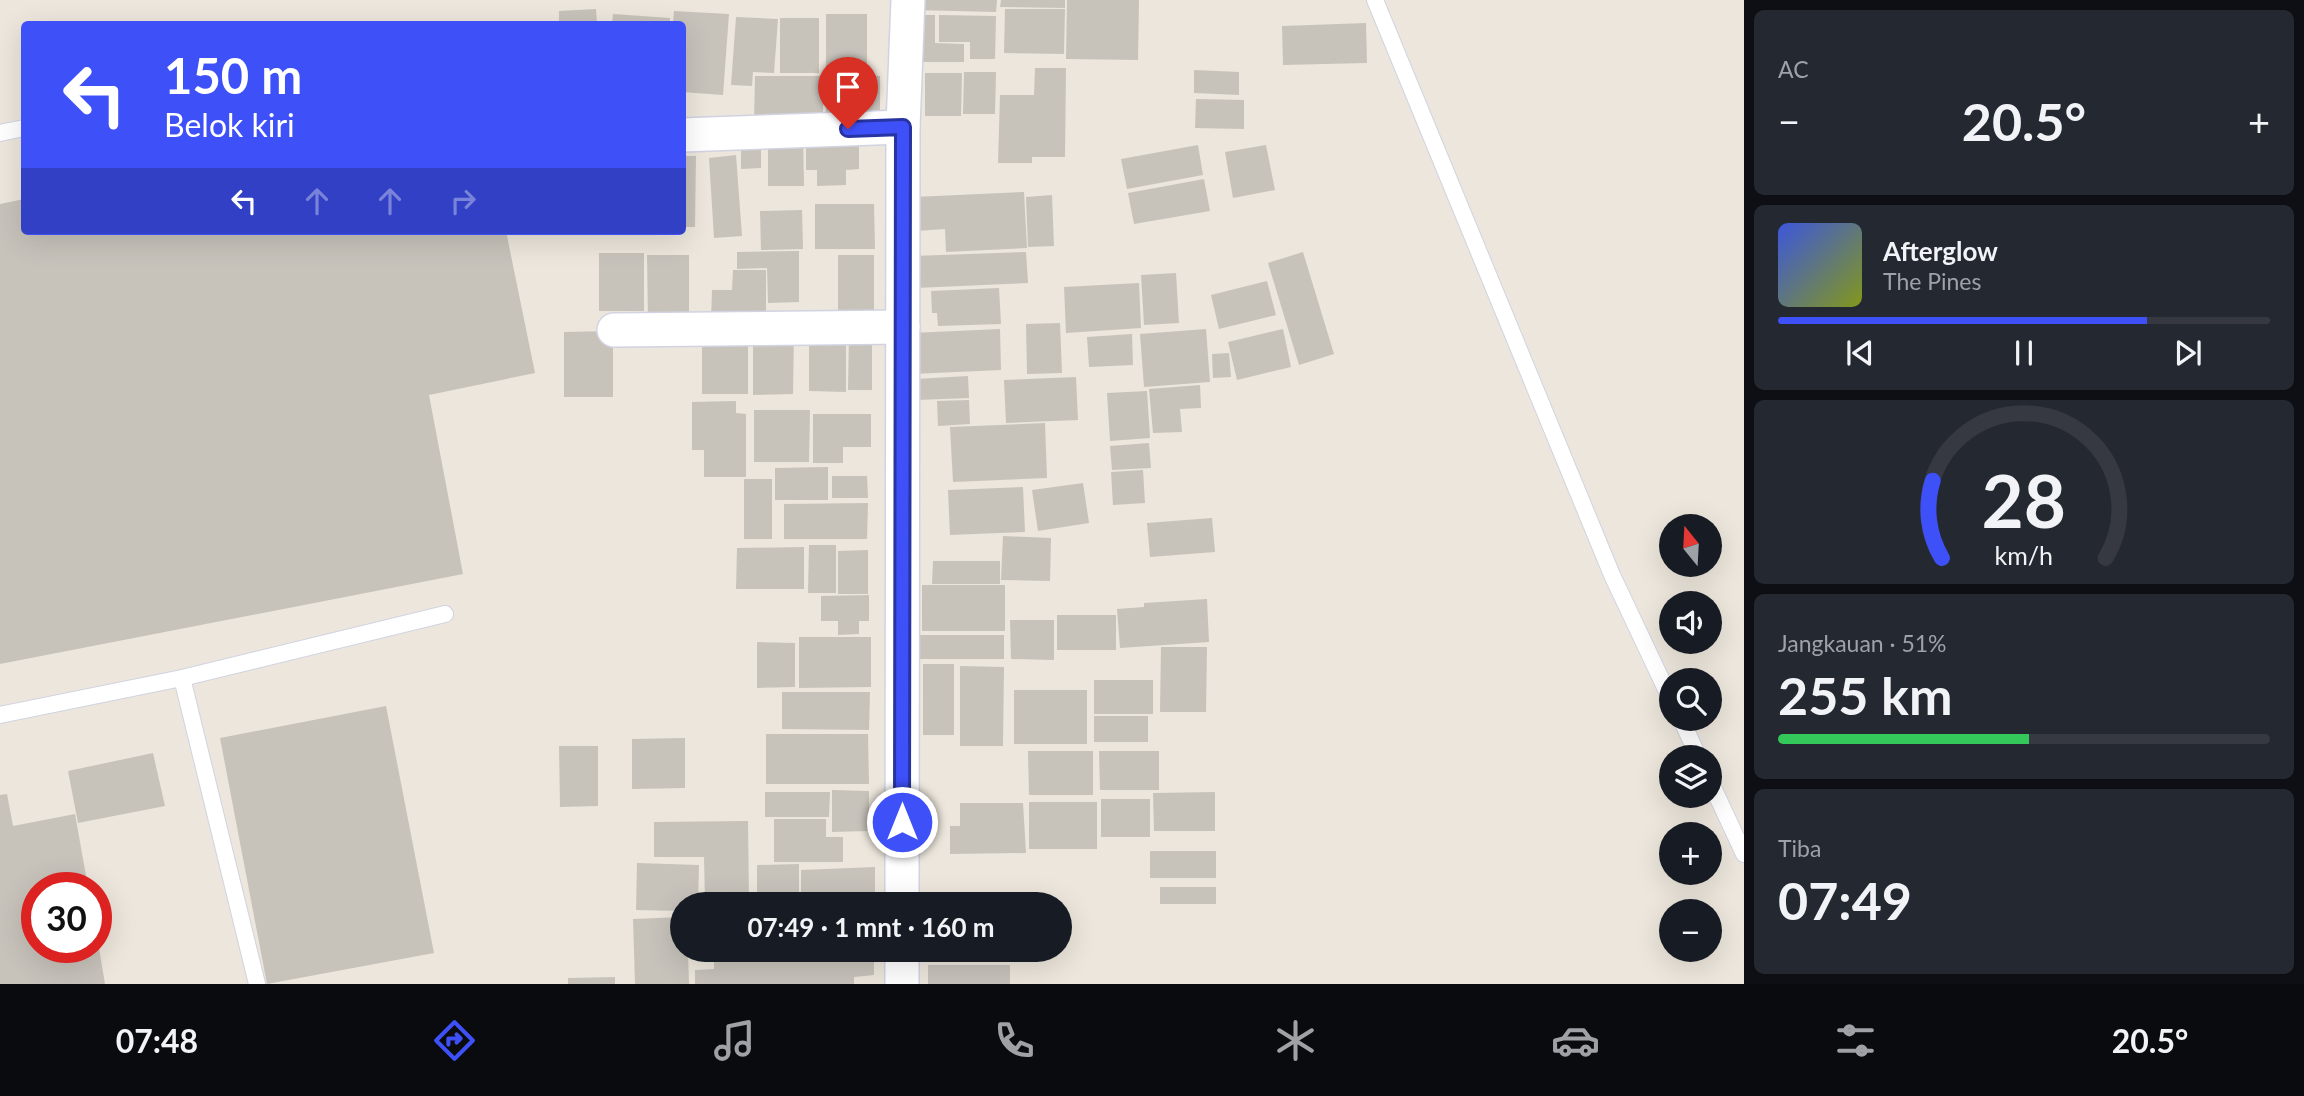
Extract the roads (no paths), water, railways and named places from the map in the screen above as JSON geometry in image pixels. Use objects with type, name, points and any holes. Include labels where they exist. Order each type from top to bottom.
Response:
[{"type":"street","points":[[902,892],[903,127],[908,0]]},
{"type":"street","points":[[686,135],[903,127]]},
{"type":"street","points":[[614,330],[902,327]]},
{"type":"street","points":[[902,962],[902,984]]},
{"type":"lane","points":[[1375,0],[1612,575],[1659,674]]},
{"type":"lane","points":[[0,133],[21,129]]},
{"type":"lane","points":[[0,715],[183,678],[444,614]]},
{"type":"lane","points":[[183,678],[257,984]]},
{"type":"lane","points":[[1722,806],[1744,853]]}]
